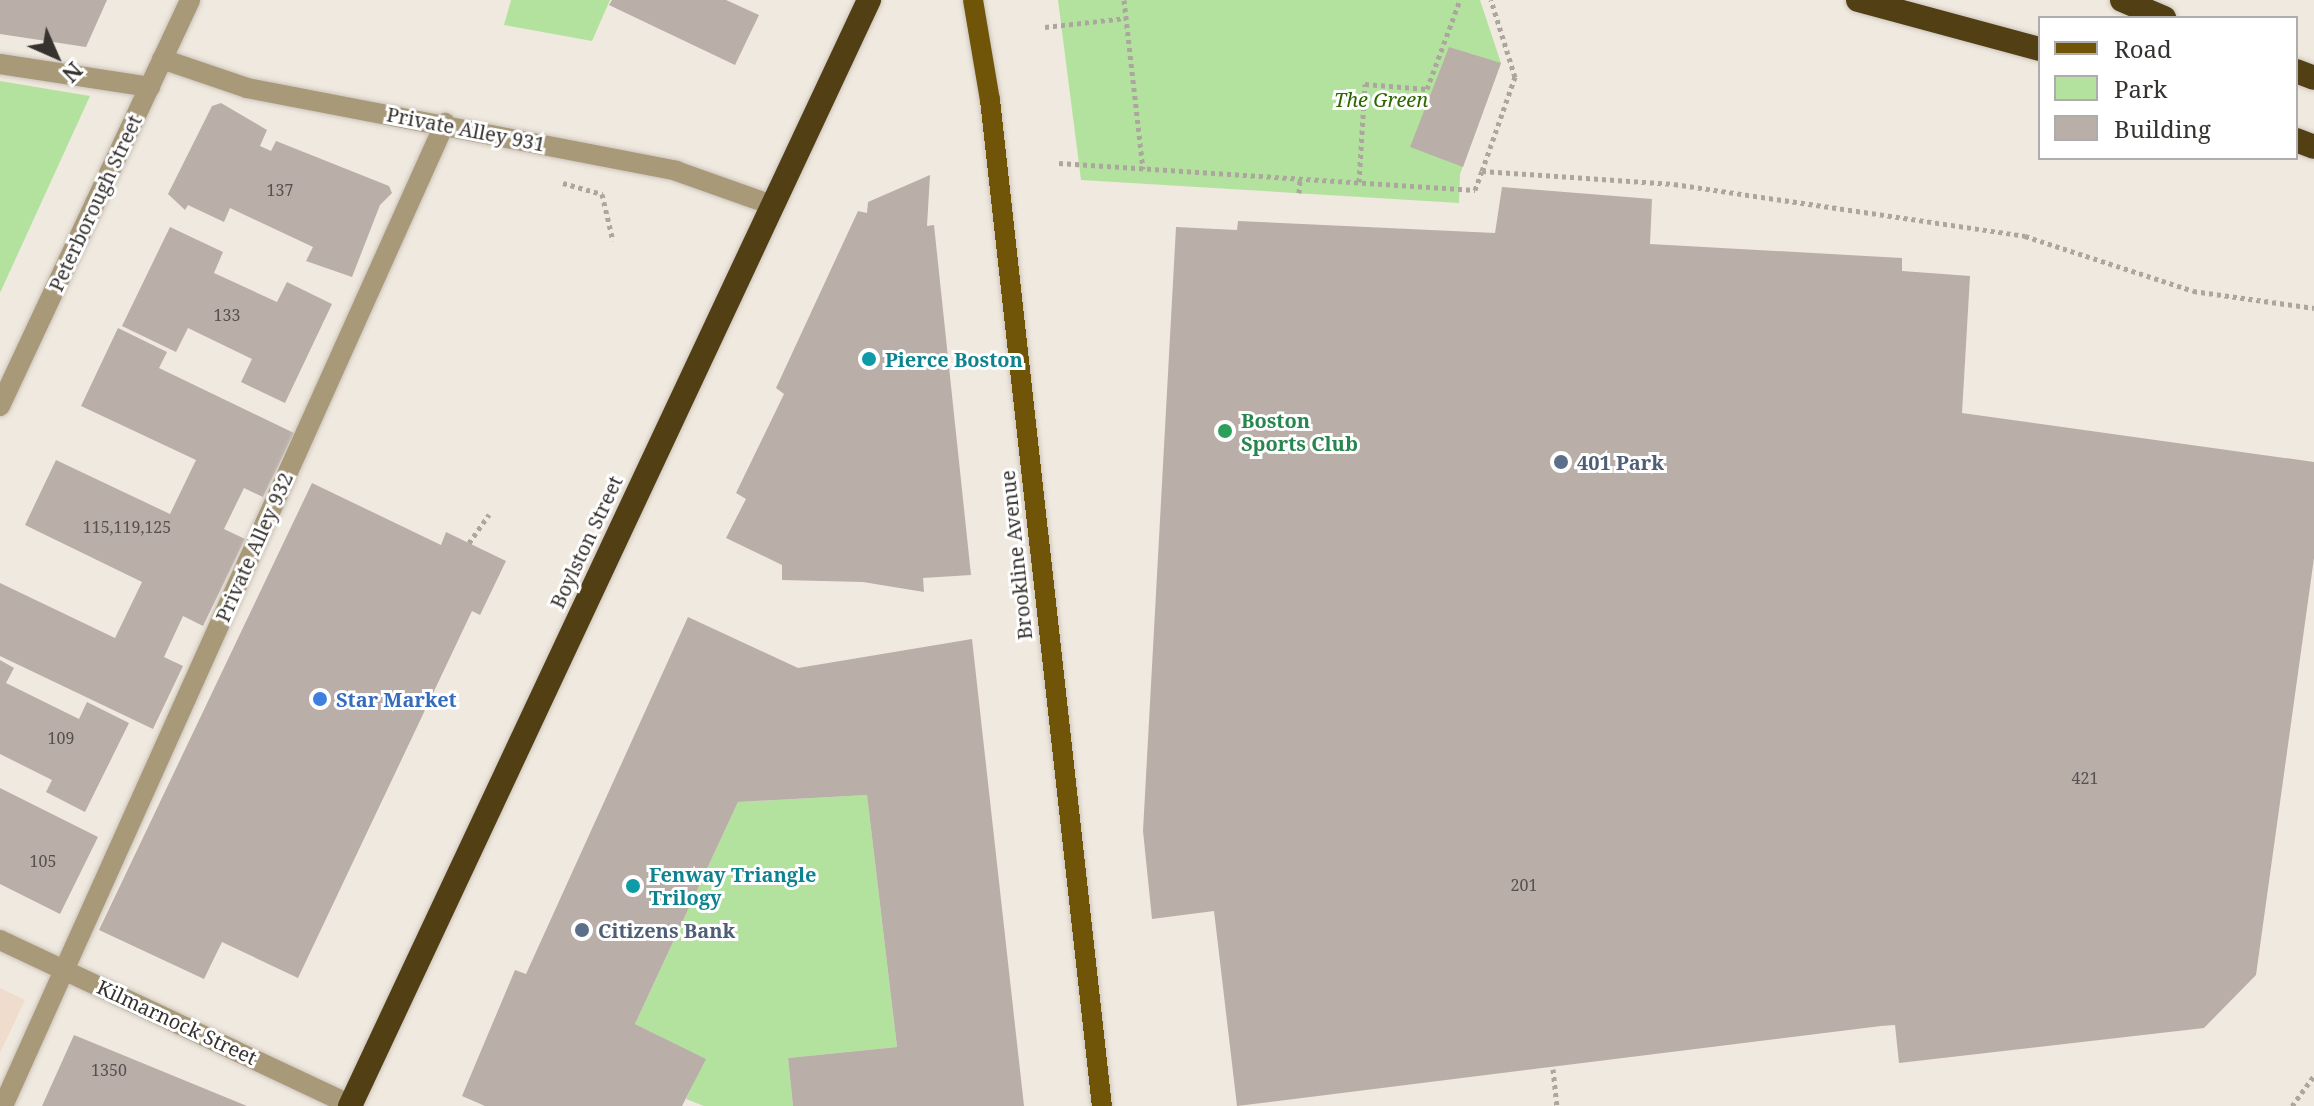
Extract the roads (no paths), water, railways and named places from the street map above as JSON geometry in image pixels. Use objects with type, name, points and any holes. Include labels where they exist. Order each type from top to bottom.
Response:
[{"type":"highway","name":"Boylston Street","points":[[351,1106],[769,204],[869,0]]},
{"type":"highway","points":[[1858,0],[1883,3],[2038,48]]},
{"type":"highway","points":[[2122,0],[2159,16]]},
{"type":"main road","name":"Brookline Avenue","points":[[973,0],[990,100],[1102,1106]]},
{"type":"street","name":"Peterborough Street","points":[[0,406],[190,0]]},
{"type":"street","name":"Private Alley 931","points":[[162,59],[247,88],[445,123],[676,171],[769,204]]},
{"type":"street","points":[[0,64],[150,87]]},
{"type":"street","name":"Private Alley 932","points":[[3,1106],[68,972],[445,123]]},
{"type":"street","name":"Kilmarnock Street","points":[[0,940],[351,1106]]},
{"type":"place","name":"Pierce Boston","points":[[869,359]]},
{"type":"place","name":"Boston Sports Club","points":[[1225,431]]},
{"type":"place","name":"401 Park","points":[[1561,462]]},
{"type":"place","name":"Star Market","points":[[320,699]]},
{"type":"place","name":"Fenway Triangle Trilogy","points":[[633,886]]},
{"type":"place","name":"Citizens Bank","points":[[582,930]]},
{"type":"park label","name":"The Green","points":[[1381,99]]}]
